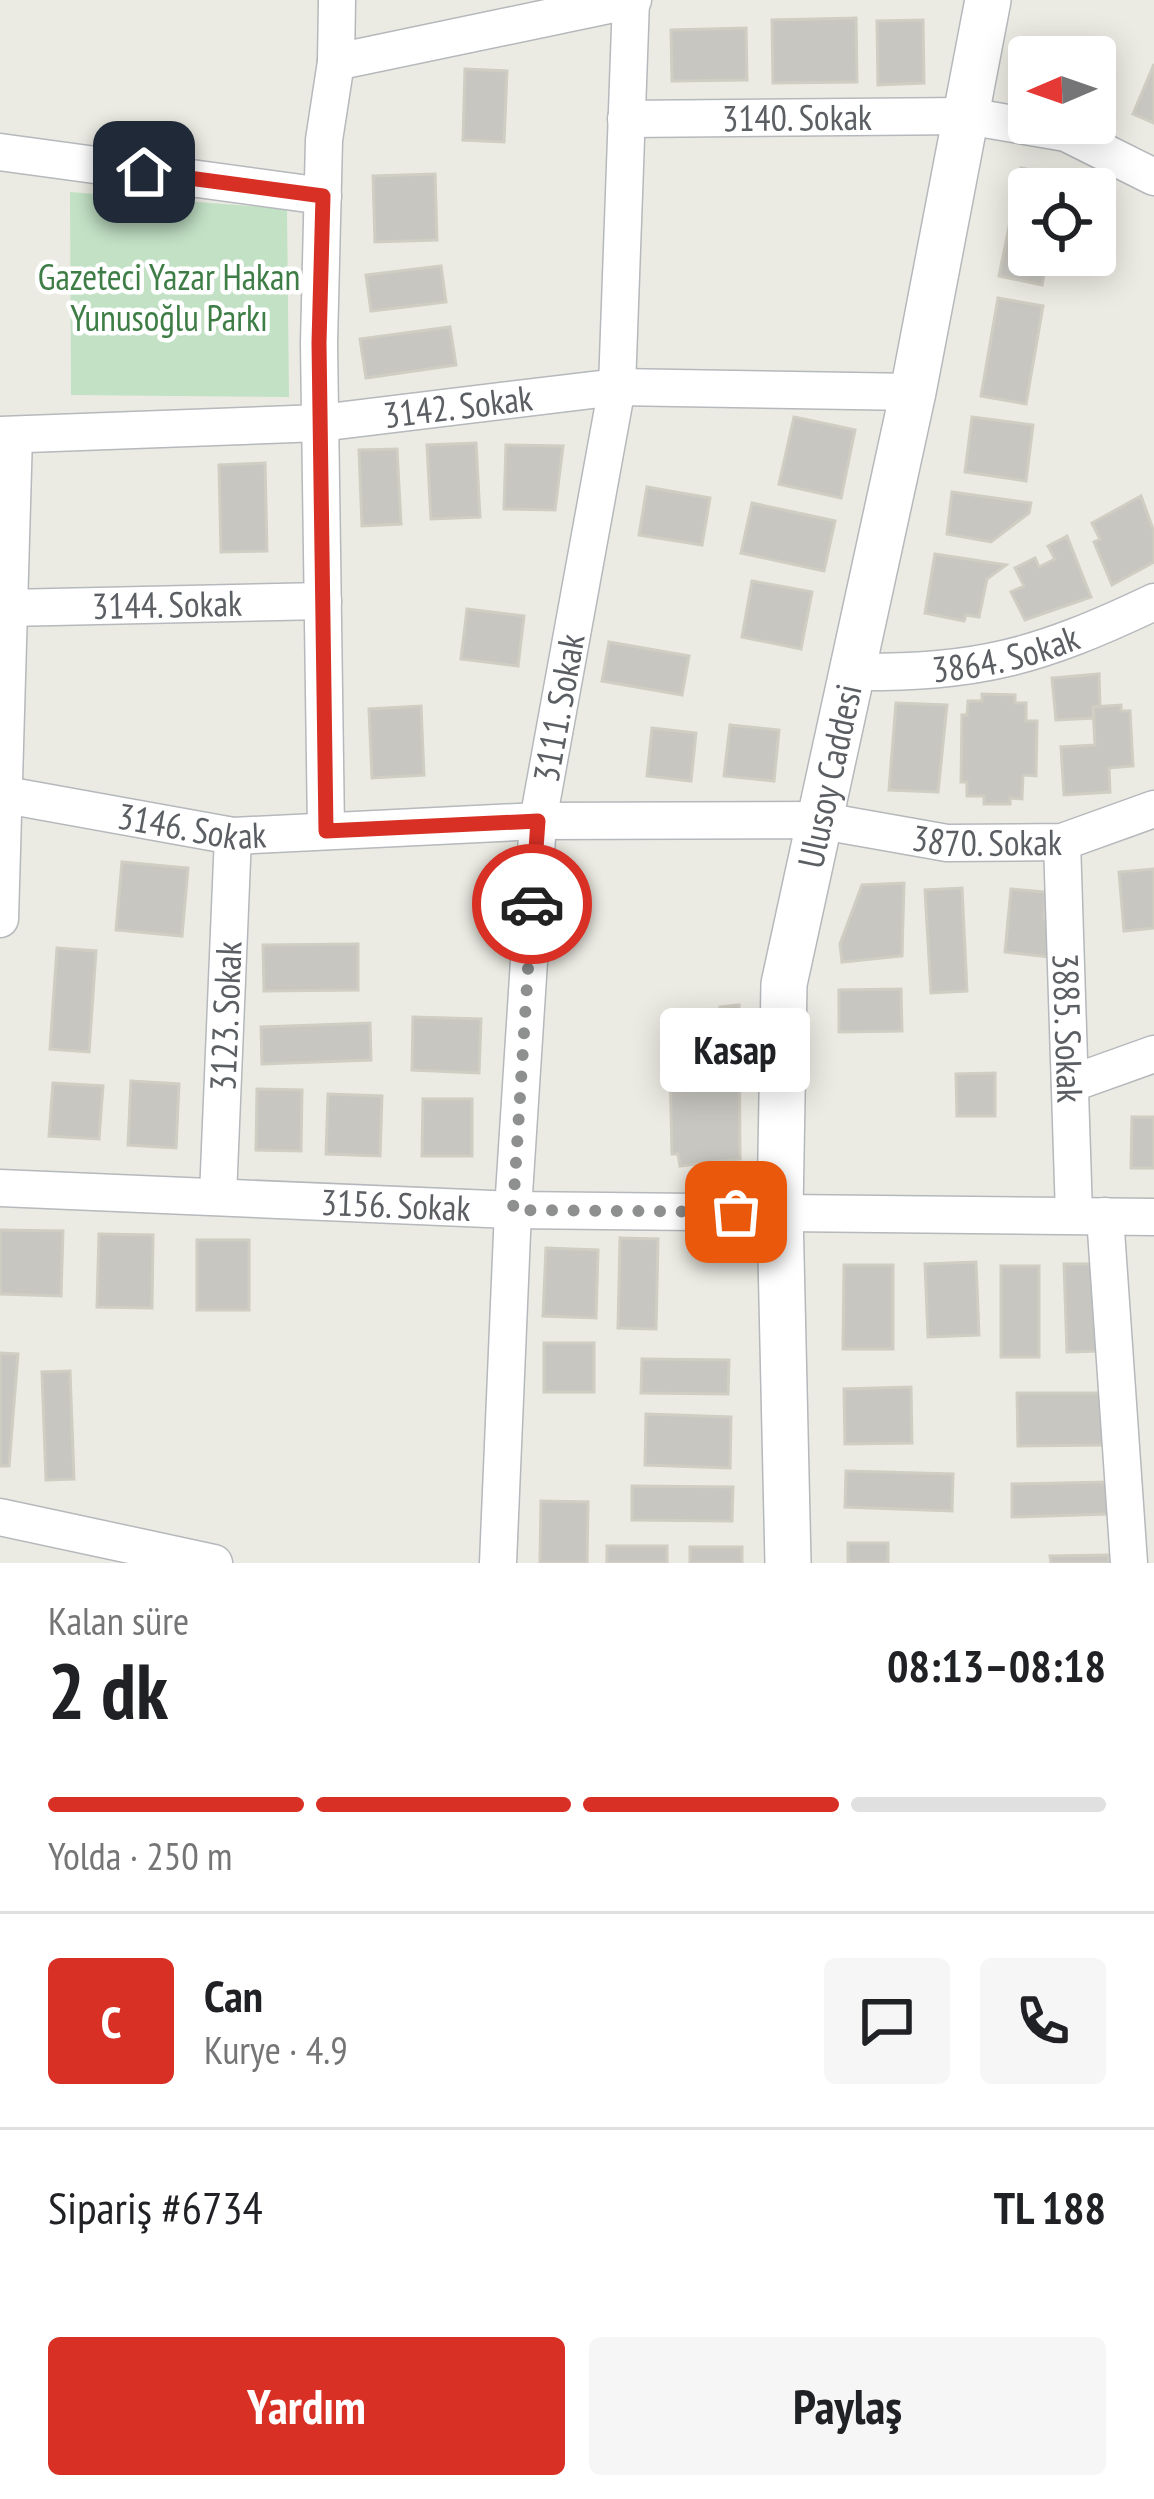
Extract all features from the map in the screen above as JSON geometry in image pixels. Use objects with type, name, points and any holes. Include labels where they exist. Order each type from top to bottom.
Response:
[{"type":"street","points":[[326,831],[320,423],[323,196],[324,140],[337,62],[338,0]]},
{"type":"street","points":[[337,62],[632,0]]},
{"type":"street","name":"3111. Sokak","points":[[498,1563],[513,1210],[538,821],[617,387],[632,0]]},
{"type":"street","name":"Ulusoy Caddesi","points":[[788,1563],[780,1212],[784,983],[913,392],[988,0]]},
{"type":"street","name":"3140. Sokak","points":[[626,119],[967,116],[1066,133],[1154,177]]},
{"type":"street","points":[[3,144],[323,196]]},
{"type":"street","name":"3142. Sokak","points":[[7,435],[320,423],[617,387],[913,392]]},
{"type":"street","points":[[0,919],[7,435]]},
{"type":"street","name":"3144. Sokak","points":[[8,608],[323,601]]},
{"type":"street","name":"3864. Sokak","points":[[851,672],[935,672],[1010,661],[1078,638],[1154,602]]},
{"type":"street","name":"3146. Sokak","points":[[0,794],[233,836],[538,821],[817,820]]},
{"type":"street","name":"3870. Sokak","points":[[817,820],[947,843],[1062,842],[1154,809]]},
{"type":"street","name":"3123. Sokak","points":[[218,1196],[233,836]]},
{"type":"street","name":"3885. Sokak","points":[[1062,842],[1070,1084],[1129,1563]]},
{"type":"street","points":[[1070,1084],[1154,1054]]},
{"type":"street","name":"3156. Sokak","points":[[0,1188],[513,1210],[1154,1217]]},
{"type":"street","points":[[0,1517],[195,1561]]},
{"type":"green space","name":"Gazeteci Yazar Hakan Yunusoğlu Parkı","points":[[70,192],[287,209],[289,397],[71,395]]},
{"type":"building","points":[[856,18],[857,82],[773,83],[772,20]]},
{"type":"building","points":[[923,20],[924,83],[878,85],[877,21]]},
{"type":"building","points":[[746,28],[747,80],[672,81],[671,30]]},
{"type":"building","points":[[1154,64],[1154,123],[1133,114]]},
{"type":"building","points":[[465,69],[507,71],[504,142],[463,140]]},
{"type":"building","points":[[435,174],[437,240],[375,242],[373,176]]},
{"type":"building","points":[[1008,232],[1008,276],[1044,276],[1042,285],[999,276]]},
{"type":"building","points":[[441,266],[446,302],[371,311],[366,275]]},
{"type":"building","points":[[998,298],[1043,306],[1026,404],[981,396]]},
{"type":"building","points":[[450,327],[456,365],[366,378],[360,339]]},
{"type":"building","points":[[794,417],[855,430],[841,498],[779,484]]},
{"type":"building","points":[[972,417],[1033,425],[1026,481],[965,472]]},
{"type":"building","points":[[476,443],[480,517],[431,519],[427,445]]},
{"type":"building","points":[[506,445],[563,446],[555,510],[504,509]]},
{"type":"building","points":[[397,449],[401,524],[362,526],[359,450]]},
{"type":"building","points":[[265,463],[267,551],[221,552],[219,465]]},
{"type":"building","points":[[647,487],[710,498],[702,545],[639,535]]},
{"type":"building","points":[[952,492],[1031,503],[1029,513],[991,542],[947,534]]},
{"type":"building","points":[[1141,496],[1154,532],[1154,562],[1112,585],[1094,542],[1100,539],[1092,523]]},
{"type":"building","points":[[752,503],[835,521],[824,571],[741,553]]},
{"type":"building","points":[[1067,536],[1091,597],[1025,620],[1011,592],[1024,586],[1015,568],[1035,558],[1039,567],[1055,559],[1048,546]]},
{"type":"building","points":[[935,554],[1006,565],[987,579],[979,617],[966,615],[964,621],[925,613]]},
{"type":"building","points":[[752,581],[812,592],[801,649],[742,637]]},
{"type":"building","points":[[467,609],[524,616],[518,666],[461,659]]},
{"type":"building","points":[[609,642],[689,656],[682,695],[602,681]]},
{"type":"building","points":[[1099,674],[1100,706],[1093,707],[1094,718],[1056,720],[1052,678]]},
{"type":"building","points":[[982,694],[1015,695],[1015,703],[1026,703],[1026,721],[1037,721],[1036,776],[1023,775],[1022,799],[1010,798],[1010,804],[984,804],[984,796],[967,796],[967,782],[961,782],[962,715],[967,715],[968,701],[982,701]]},
{"type":"building","points":[[896,703],[947,705],[938,792],[889,790]]},
{"type":"building","points":[[1121,705],[1121,711],[1130,711],[1133,766],[1109,768],[1110,792],[1064,795],[1061,747],[1095,745],[1093,707]]},
{"type":"building","points":[[421,706],[424,775],[372,778],[369,709]]},
{"type":"building","points":[[730,725],[779,730],[774,781],[724,776]]},
{"type":"building","points":[[652,728],[696,733],[691,781],[647,776]]},
{"type":"building","points":[[122,862],[188,868],[182,936],[116,930]]},
{"type":"building","points":[[1154,869],[1154,928],[1124,931],[1119,872]]},
{"type":"building","points":[[904,883],[902,956],[842,962],[840,944],[862,885]]},
{"type":"building","points":[[962,888],[967,991],[931,993],[925,890]]},
{"type":"building","points":[[1011,889],[1046,892],[1044,918],[1053,919],[1050,957],[1005,952]]},
{"type":"building","points":[[358,944],[358,990],[264,991],[263,945]]},
{"type":"building","points":[[57,948],[96,951],[89,1052],[50,1049]]},
{"type":"building","points":[[901,989],[902,1031],[839,1032],[839,990]]},
{"type":"building","points":[[739,1005],[740,1159],[680,1166],[678,1154],[672,1154],[669,1023],[721,1019],[720,1007]]},
{"type":"building","points":[[413,1017],[481,1019],[479,1073],[412,1070]]},
{"type":"building","points":[[370,1023],[371,1060],[262,1064],[261,1027]]},
{"type":"building","points":[[995,1073],[995,1116],[957,1116],[956,1074]]},
{"type":"building","points":[[131,1081],[179,1084],[176,1148],[128,1145]]},
{"type":"building","points":[[53,1083],[103,1086],[99,1139],[49,1136]]},
{"type":"building","points":[[257,1089],[302,1090],[301,1151],[256,1150]]},
{"type":"building","points":[[328,1094],[382,1096],[380,1156],[326,1154]]},
{"type":"building","points":[[423,1099],[472,1099],[472,1156],[422,1156]]},
{"type":"building","points":[[1132,1117],[1154,1117],[1154,1168],[1131,1168]]},
{"type":"building","points":[[0,1230],[63,1231],[61,1296],[0,1294]]},
{"type":"building","points":[[99,1234],[153,1235],[152,1308],[97,1307]]},
{"type":"building","points":[[620,1238],[658,1239],[656,1329],[618,1328]]},
{"type":"building","points":[[197,1240],[249,1240],[249,1310],[197,1310]]},
{"type":"building","points":[[546,1248],[598,1250],[596,1318],[543,1316]]},
{"type":"building","points":[[976,1262],[979,1335],[928,1337],[925,1264]]},
{"type":"building","points":[[1064,1264],[1100,1264],[1102,1351],[1067,1352]]},
{"type":"building","points":[[844,1265],[893,1265],[893,1349],[843,1349]]},
{"type":"building","points":[[1001,1266],[1039,1266],[1039,1357],[1001,1357]]},
{"type":"building","points":[[544,1343],[594,1343],[594,1392],[544,1392]]},
{"type":"building","points":[[0,1353],[18,1354],[9,1466],[0,1466]]},
{"type":"building","points":[[642,1359],[729,1360],[728,1394],[641,1393]]},
{"type":"building","points":[[70,1371],[74,1479],[46,1480],[42,1372]]},
{"type":"building","points":[[911,1387],[912,1443],[845,1444],[844,1389]]},
{"type":"building","points":[[1017,1393],[1104,1393],[1104,1445],[1018,1446]]},
{"type":"building","points":[[646,1414],[731,1417],[730,1468],[645,1465]]},
{"type":"building","points":[[846,1471],[953,1474],[952,1511],[845,1507]]},
{"type":"building","points":[[1107,1482],[1109,1514],[1012,1517],[1012,1484]]},
{"type":"building","points":[[632,1486],[733,1487],[732,1521],[632,1520]]},
{"type":"building","points":[[541,1501],[588,1502],[587,1563],[540,1563]]},
{"type":"building","points":[[848,1543],[888,1543],[888,1563],[848,1563]]},
{"type":"building","points":[[607,1546],[667,1546],[667,1563],[607,1563]]},
{"type":"building","points":[[690,1547],[742,1547],[742,1563],[690,1563]]},
{"type":"building","points":[[1108,1555],[1108,1563],[1051,1563],[1050,1556]]},
{"type":"way so far","points":[[532,904],[513,1210],[736,1212]]},
{"type":"place","name":"Kasap","points":[[736,1212]]},
{"type":"route","points":[[144,172],[323,196],[319,343],[326,831],[538,821],[532,904]]}]
